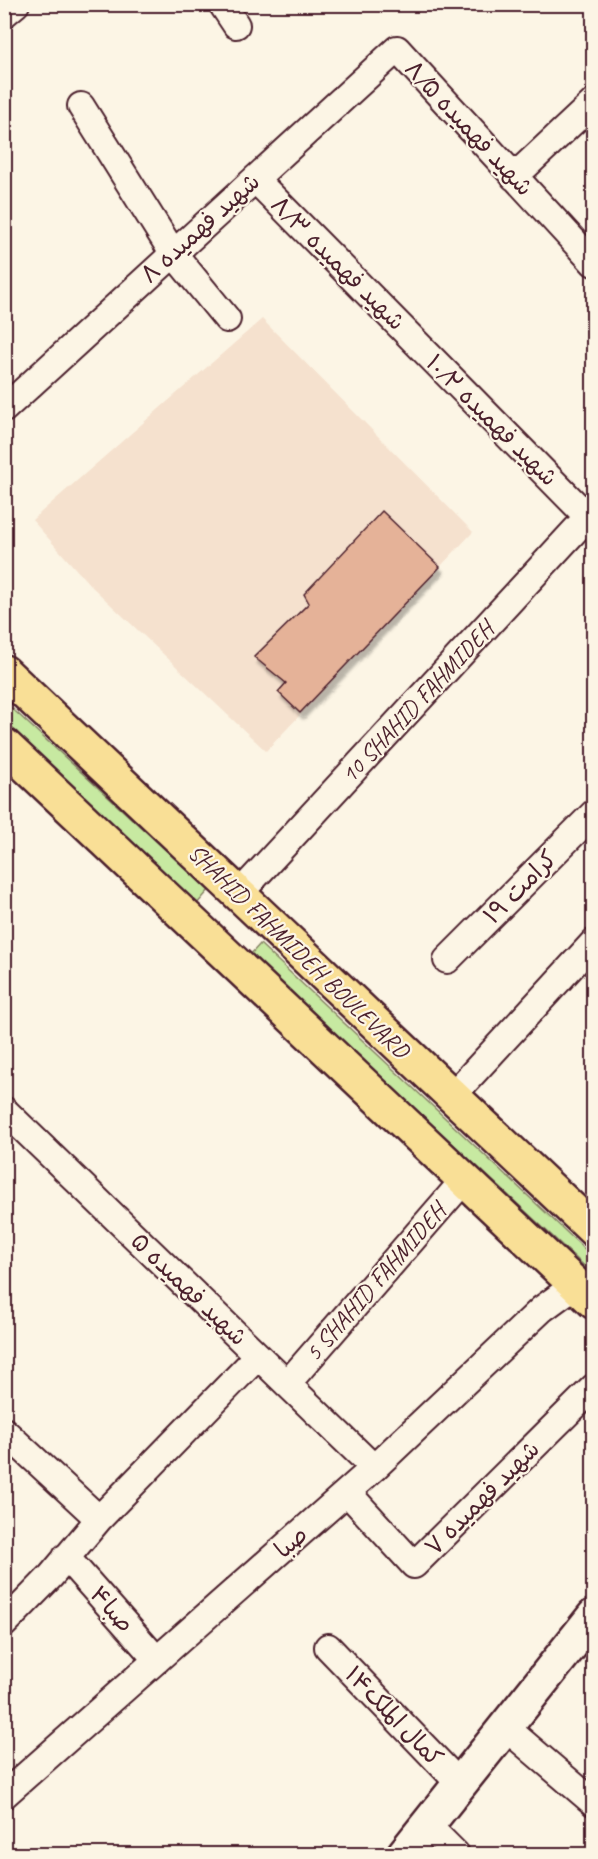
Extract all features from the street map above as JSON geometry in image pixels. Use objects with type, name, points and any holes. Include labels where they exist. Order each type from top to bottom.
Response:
[{"type":"main road","name":"SHAHID FAHMIDEH BOULEVARD","points":[[4,672],[594,1230]]},
{"type":"main road","points":[[4,745],[584,1293]]},
{"type":"main road","points":[[404,1854],[594,1616]]},
{"type":"street","points":[[4,14],[16,4]]},
{"type":"street","name":"شهید فهمیده ۸/۵","points":[[397,49],[594,263]]},
{"type":"street","name":"شهید فهمیده ۸","points":[[4,409],[397,49]]},
{"type":"street","points":[[514,177],[594,102]]},
{"type":"street","points":[[81,106],[173,253],[227,319]]},
{"type":"street","name":"شهید فهمیده ۸/۳","points":[[255,179],[421,348]]},
{"type":"street","name":"شهید فهمیده ۱۰/۲","points":[[421,348],[591,514]]},
{"type":"street","name":"10 SHAHID FAHMIDEH","points":[[240,893],[591,514]]},
{"type":"street","name":"کرامت ۱۹","points":[[447,960],[594,813]]},
{"type":"street","points":[[452,1096],[594,942]]},
{"type":"street","name":"شهید فهمیده ۵","points":[[4,1110],[374,1468]]},
{"type":"street","name":"5 SHAHID FAHMIDEH","points":[[287,1384],[464,1180]]},
{"type":"street","name":"صبا","points":[[4,1795],[374,1468],[542,1308],[584,1293]]},
{"type":"street","points":[[4,1624],[99,1519],[258,1356]]},
{"type":"street","name":"شهید فهمیده ۷","points":[[347,1492],[414,1565],[594,1387]]},
{"type":"street","points":[[4,1431],[99,1519]]},
{"type":"street","name":"صبا۴","points":[[66,1557],[157,1660]]},
{"type":"street","name":"کمال الملک۱۴","points":[[328,1647],[460,1784]]},
{"type":"street","points":[[506,1727],[594,1803]]},
{"type":"street","points":[[427,1825],[456,1854]]},
{"type":"shaded area","points":[[262,319],[473,532],[266,751],[90,585],[32,520]]},
{"type":"green space","points":[[4,701],[209,890],[196,905],[5,722]]},
{"type":"green space","points":[[260,944],[593,1257],[593,1274],[250,955]]},
{"type":"building","points":[[382,511],[440,567],[300,713],[278,692],[286,683],[254,657],[309,603],[304,594]]}]
